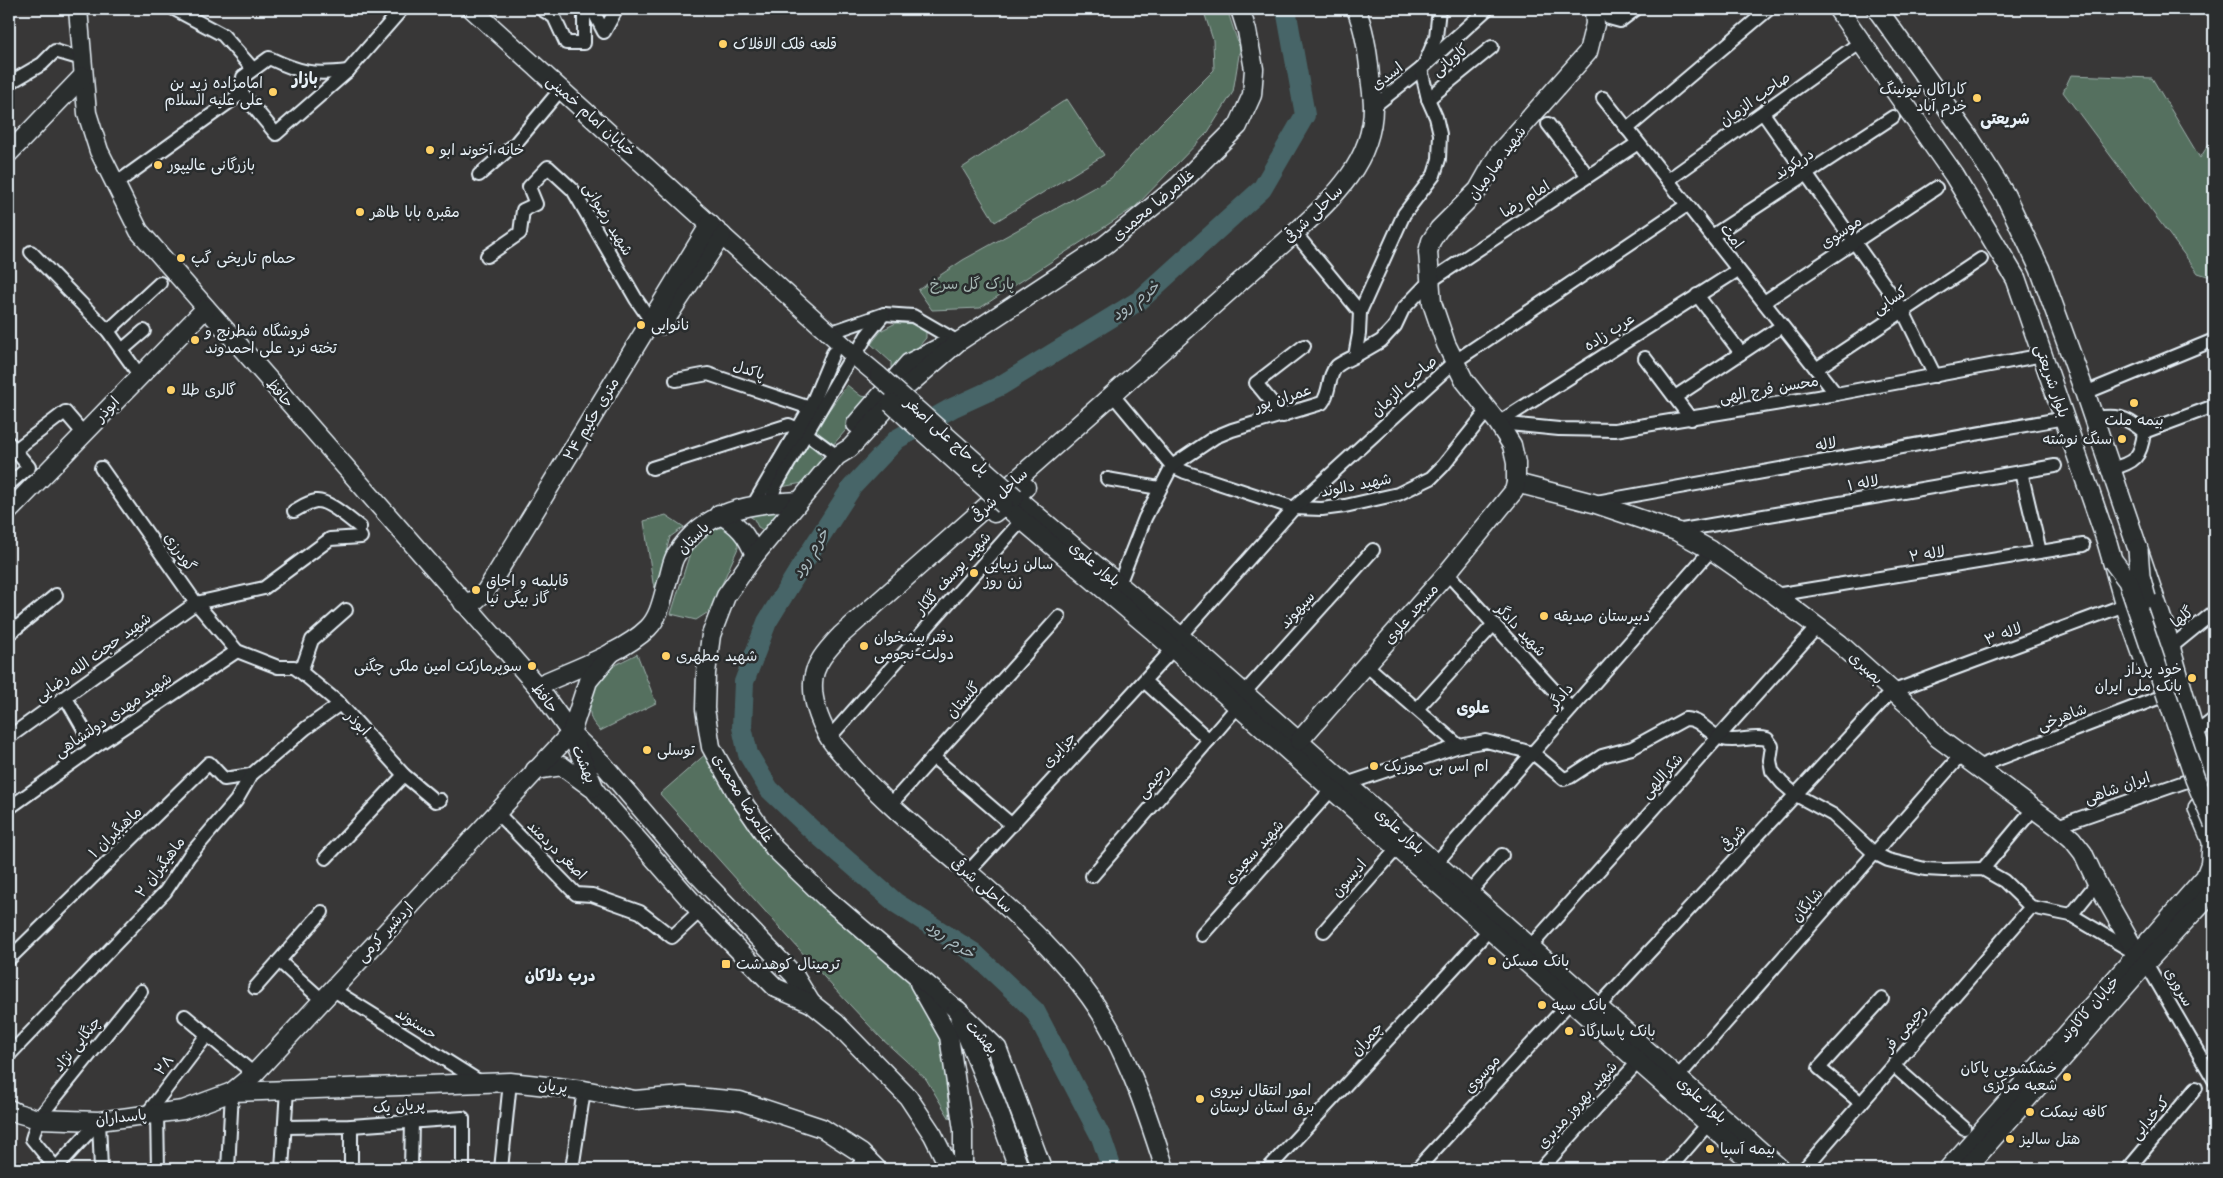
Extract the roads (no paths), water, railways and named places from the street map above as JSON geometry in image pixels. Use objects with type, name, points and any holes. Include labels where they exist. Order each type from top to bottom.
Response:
[{"type":"main road","name":"حافظ","points":[[78,9],[87,113],[99,151],[114,185],[139,231],[478,621],[537,686],[571,733]]},
{"type":"main road","name":"خیابان امام خمینی","points":[[472,9],[829,333],[851,360],[875,380]]},
{"type":"main road","name":"غلامرضا محمدی","points":[[957,1010],[827,899],[774,848],[736,792],[711,747],[705,710],[711,634],[726,596],[755,555],[837,456],[850,448],[906,387],[958,342],[1105,245],[1178,186],[1238,126],[1252,94],[1254,69],[1247,31],[1240,9]]},
{"type":"main road","name":"شهید صارمیان","points":[[1516,483],[1516,463],[1512,445],[1475,395],[1454,362],[1432,302],[1428,252],[1431,241],[1439,229],[1470,201],[1500,153],[1588,52],[1595,24],[1594,9]]},
{"type":"main road","name":"بلوار شریعتی","points":[[1838,9],[1977,212],[2016,280],[2113,561],[2125,605],[2184,772],[2205,803],[2213,836]]},
{"type":"main road","name":"بلوار شریعتی","points":[[1877,9],[1970,140],[2005,195],[2040,269],[2085,393],[2171,647],[2195,734],[2214,786]]},
{"type":"main road","name":"ساحلی شرقی","points":[[1144,365],[1330,201],[1357,165],[1369,134],[1373,108],[1367,46],[1360,11]]},
{"type":"main road","points":[[9,153],[82,68]]},
{"type":"main road","name":"خیابان امام خمینی","points":[[717,233],[833,353],[851,360]]},
{"type":"main road","name":"۲۴ متری حکیم","points":[[463,603],[476,600],[486,592],[651,321],[717,233]]},
{"type":"main road","name":"۲۴ متری حکیم","points":[[478,621],[717,233]]},
{"type":"main road","name":"ابوذر","points":[[9,511],[206,308]]},
{"type":"main road","name":"ساحل شرقی","points":[[854,624],[1116,398],[1144,365]]},
{"type":"main road","name":"پل حاج علی اصغر","points":[[875,380],[1009,501]]},
{"type":"main road","points":[[854,624],[896,600],[1009,501],[1116,398]]},
{"type":"main road","name":"بصیری","points":[[1516,483],[1593,503],[1676,531],[1711,550],[1840,644],[1916,713],[1938,738],[2034,808],[2072,839],[2083,853],[2097,883],[2141,958]]},
{"type":"main road","name":"مسجد علوی","points":[[1299,741],[1447,573],[1511,497],[1516,483]]},
{"type":"main road","name":"باستان","points":[[537,686],[612,652],[636,638],[656,619],[675,556],[699,529],[719,514],[770,502],[799,501]]},
{"type":"main road","name":"بلوار علوی","points":[[1009,501],[1022,520],[1176,642],[1339,787],[1436,863],[1781,1169]]},
{"type":"main road","name":"بلوار علوی","points":[[1009,501],[1120,584],[1176,642]]},
{"type":"main road","points":[[719,514],[736,524],[747,537],[755,555]]},
{"type":"main road","points":[[2138,549],[2140,576],[2203,776],[2205,803]]},
{"type":"main road","points":[[2113,561],[2128,581],[2213,836]]},
{"type":"main road","name":"ساحلی شرقی","points":[[854,624],[827,650],[815,670],[812,682],[819,716],[829,738],[865,780],[1044,941],[1090,997],[1118,1044],[1165,1169]]},
{"type":"main road","name":"باستان","points":[[571,733],[588,681],[612,652]]},
{"type":"main road","name":"بلوار علوی","points":[[1241,700],[1299,741],[1339,787],[1397,848],[1759,1169]]},
{"type":"main road","name":"اردشیر کرمی","points":[[232,1092],[254,1074],[571,733]]},
{"type":"main road","name":"بهشت","points":[[571,733],[596,792],[700,911],[776,988],[811,1003],[836,1023],[908,1097],[933,1135],[950,1169]]},
{"type":"main road","name":"بهشت","points":[[571,733],[602,763],[696,873],[794,975],[811,1003]]},
{"type":"main road","points":[[2184,772],[2194,774],[2201,771],[2205,763]]},
{"type":"main road","points":[[535,770],[562,766],[596,792]]},
{"type":"main road","points":[[2205,803],[2200,794],[2214,792]]},
{"type":"main road","name":"خیابان کاکاوند","points":[[1966,1169],[2141,958],[2205,877],[2210,864],[2213,836]]},
{"type":"main road","points":[[680,887],[696,873]]},
{"type":"main road","name":"خیابان کاکاوند","points":[[1948,1169],[2141,958],[2214,890]]},
{"type":"main road","points":[[913,972],[949,1036],[963,1130],[963,1169]]},
{"type":"main road","name":"بهشت","points":[[957,1010],[996,1105],[1019,1169]]},
{"type":"main road","name":"بهشت","points":[[957,1010],[998,1049],[1042,1169]]},
{"type":"main road","name":"پریان","points":[[232,1092],[510,1082],[584,1090],[635,1100],[684,1096],[740,1101],[822,1128],[858,1161],[877,1169]]},
{"type":"main road","name":"پاسداران","points":[[9,1109],[38,1119],[100,1121],[183,1110],[232,1092]]},
{"type":"main road","points":[[933,1135],[943,1143],[950,1144],[961,1136],[963,1130]]},
{"type":"street","points":[[174,9],[191,13],[222,35],[252,68]]},
{"type":"street","points":[[348,72],[323,74],[295,70],[269,58],[252,68],[243,77],[242,92],[276,134],[348,72],[402,9]]},
{"type":"street","points":[[541,9],[554,16],[566,43],[584,43],[584,9]]},
{"type":"street","points":[[592,9],[604,32],[616,12]]},
{"type":"street","points":[[1355,356],[1360,312],[1404,214],[1434,176],[1439,159],[1440,134],[1436,117],[1428,99],[1421,69],[1430,54],[1436,37],[1439,9]]},
{"type":"street","name":"اسدی","points":[[1373,108],[1421,69],[1487,9]]},
{"type":"street","points":[[1605,9],[1609,18],[1620,21],[1636,9]]},
{"type":"street","points":[[1627,129],[1769,9]]},
{"type":"street","name":"صاحب الزمان","points":[[1668,180],[1861,42]]},
{"type":"street","name":"کاویانی","points":[[1428,99],[1492,47]]},
{"type":"street","points":[[9,80],[11,82],[42,64],[55,51],[82,68]]},
{"type":"street","points":[[479,175],[515,144],[561,89]]},
{"type":"street","points":[[114,185],[242,92]]},
{"type":"street","name":"امت","points":[[1603,98],[1836,394]]},
{"type":"street","points":[[1763,113],[1903,311],[1935,376]]},
{"type":"street","name":"دریکوند","points":[[1712,236],[1893,117]]},
{"type":"street","points":[[1548,124],[1588,176]]},
{"type":"street","name":"امام رضا","points":[[1355,356],[1381,342],[1395,326],[1402,308],[1429,282],[1638,143]]},
{"type":"street","name":"شهید رضوانی","points":[[487,256],[520,233],[523,210],[536,204],[529,187],[548,167],[573,190],[636,299],[651,321]]},
{"type":"street","name":"موسوی","points":[[1764,302],[1936,188]]},
{"type":"street","name":"صاحب الزمان","points":[[1176,642],[1294,508],[1454,362],[1687,205]]},
{"type":"street","points":[[1295,233],[1360,312]]},
{"type":"street","points":[[31,252],[108,331],[140,376]]},
{"type":"street","name":"کسایی","points":[[1816,369],[1981,258]]},
{"type":"street","name":"عرب زاده","points":[[1493,417],[1738,270]]},
{"type":"street","points":[[108,331],[160,283]]},
{"type":"street","points":[[1697,295],[1741,353]]},
{"type":"street","points":[[752,507],[866,335],[884,314]]},
{"type":"street","points":[[829,333],[884,314],[913,316],[958,342]]},
{"type":"street","points":[[1674,397],[1782,326]]},
{"type":"street","points":[[122,350],[144,331]]},
{"type":"street","points":[[2085,393],[2214,340]]},
{"type":"street","points":[[1283,416],[1256,384],[1304,346]]},
{"type":"street","points":[[770,502],[776,485],[803,432],[810,408],[833,353]]},
{"type":"street","name":"محسن فرج الهی","points":[[1493,417],[1560,428],[1615,430],[1836,394],[2043,355]]},
{"type":"street","name":"عمران پور","points":[[1120,584],[1144,518],[1172,466],[1215,438],[1232,430],[1322,403],[1327,397],[1334,371],[1338,366],[1355,356]]},
{"type":"street","points":[[1645,358],[1691,419]]},
{"type":"street","name":"پاکدل","points":[[676,380],[708,374],[810,408]]},
{"type":"street","points":[[1116,398],[1172,466]]},
{"type":"street","points":[[2144,432],[2214,406]]},
{"type":"street","points":[[9,484],[29,467],[12,446],[65,412],[83,433]]},
{"type":"street","points":[[2093,418],[2115,416],[2130,420],[2144,432]]},
{"type":"street","name":"شهید دالوند","points":[[1172,466],[1294,508],[1322,509],[1345,506],[1398,494],[1420,485],[1443,466],[1493,417]]},
{"type":"street","name":"لاله","points":[[1593,503],[2064,418]]},
{"type":"street","points":[[652,468],[789,425],[803,432],[837,456]]},
{"type":"street","points":[[2110,469],[2125,465],[2142,450],[2144,432]]},
{"type":"street","name":"لاله ۱","points":[[1676,531],[2054,466]]},
{"type":"street","name":"گودرزی","points":[[100,468],[196,603],[237,651]]},
{"type":"street","points":[[2021,472],[2040,552]]},
{"type":"street","points":[[1107,479],[1159,488]]},
{"type":"street","points":[[196,603],[264,588],[330,539],[360,532],[334,508],[318,501],[294,511]]},
{"type":"street","name":"شهید یوسف گلکار","points":[[829,738],[1022,520]]},
{"type":"street","name":"لاله ۲","points":[[1775,595],[2083,545]]},
{"type":"street","name":"سپهوند","points":[[1241,700],[1373,550]]},
{"type":"street","name":"دادگر","points":[[1436,863],[1711,550]]},
{"type":"street","name":"شهید دادگر","points":[[1447,573],[1571,709]]},
{"type":"street","points":[[9,634],[56,595]]},
{"type":"street","name":"شهید حجت الله رضایی","points":[[9,737],[196,603]]},
{"type":"street","name":"لاله ۳","points":[[1891,692],[2125,605]]},
{"type":"street","points":[[301,672],[312,640],[346,610]]},
{"type":"street","name":"گلها","points":[[2171,647],[2214,612]]},
{"type":"street","name":"گلستان","points":[[891,804],[1059,617]]},
{"type":"street","points":[[1417,709],[1494,624]]},
{"type":"street","name":"شکراللهی","points":[[1530,947],[1817,627]]},
{"type":"street","name":"جزایری","points":[[968,872],[1144,681],[1176,642]]},
{"type":"street","name":"ابوذر","points":[[237,651],[278,666],[294,667],[301,672],[340,704],[404,775],[435,801],[440,800]]},
{"type":"street","name":"شهید مهدی دولتشاهی","points":[[9,808],[94,747],[237,651]]},
{"type":"street","points":[[1366,665],[1460,746]]},
{"type":"street","points":[[1144,681],[1209,740]]},
{"type":"street","name":"شرفی","points":[[1598,1007],[1891,692]]},
{"type":"street","points":[[66,698],[94,747]]},
{"type":"street","name":"شاهرخی","points":[[1977,767],[2158,698]]},
{"type":"street","name":"رحیمی","points":[[1092,876],[1241,700]]},
{"type":"street","name":"ماهیگیران ۲","points":[[9,1055],[165,892],[189,856],[236,801],[251,775],[306,728],[340,704]]},
{"type":"street","points":[[1339,787],[1460,746],[1486,740],[1533,753],[1564,779],[1602,756],[1632,748],[1685,720],[1692,719],[1718,737],[1726,740],[1759,737],[1767,739],[1772,746],[1770,760],[1772,770],[1796,795],[1832,815],[1874,853],[1888,860],[1925,868],[1944,870],[1983,869],[2004,881],[2031,907],[2071,915],[2141,958]]},
{"type":"street","points":[[2195,734],[2214,719]]},
{"type":"street","name":"شایگان","points":[[1677,1078],[1960,755]]},
{"type":"street","points":[[933,757],[1012,825]]},
{"type":"street","name":"ماهیگیران ۱","points":[[9,959],[209,763],[224,779],[251,775]]},
{"type":"street","name":"ایران شاهی","points":[[2057,826],[2184,772]]},
{"type":"street","points":[[326,858],[404,775]]},
{"type":"street","name":"شهید سعیدی","points":[[1202,935],[1339,787]]},
{"type":"street","points":[[1983,869],[2034,808]]},
{"type":"street","name":"اصغر دردمند","points":[[496,812],[576,894],[592,895],[640,912],[672,937],[700,911]]},
{"type":"street","name":"ادیسون","points":[[1324,930],[1397,848]]},
{"type":"street","points":[[1470,893],[1502,854]]},
{"type":"street","points":[[2071,915],[2097,883]]},
{"type":"street","name":"رحیمی فر","points":[[1804,1169],[2031,907]]},
{"type":"street","points":[[255,988],[322,912]]},
{"type":"street","name":"چمران","points":[[1268,1169],[1489,930]]},
{"type":"street","name":"سروری","points":[[2141,958],[2214,1080]]},
{"type":"street","name":"حسنوند","points":[[280,960],[327,995],[482,1083]]},
{"type":"street","name":"چنگایی نژاد","points":[[38,1119],[140,991]]},
{"type":"street","points":[[1861,1103],[1819,1068],[1882,999]]},
{"type":"street","name":"موسوی","points":[[1417,1169],[1570,1002]]},
{"type":"street","points":[[185,1016],[254,1074]]},
{"type":"street","name":"۲۸","points":[[151,1114],[207,1035]]},
{"type":"street","name":"شهید بهروز مدیری","points":[[1541,1169],[1638,1062]]},
{"type":"street","points":[[1894,1066],[1964,1128]]},
{"type":"street","points":[[501,1169],[510,1082]]},
{"type":"street","name":"کدخدایی","points":[[2128,1169],[2196,1088]]},
{"type":"street","points":[[282,1169],[287,1089]]},
{"type":"street","points":[[572,1169],[584,1090]]},
{"type":"street","points":[[228,1169],[232,1092]]},
{"type":"street","points":[[151,1114],[158,1169]]},
{"type":"street","name":"پریان یک","points":[[284,1127],[351,1126],[463,1118],[463,1169]]},
{"type":"street","points":[[38,1119],[32,1139],[56,1169],[100,1121]]},
{"type":"street","points":[[100,1121],[101,1169]]},
{"type":"street","points":[[411,1169],[412,1121]]},
{"type":"street","points":[[1669,1169],[1708,1124]]},
{"type":"street","points":[[351,1126],[351,1169]]},
{"type":"waterway","name":"خرم رود","points":[[1112,1169],[1101,1137],[1035,1011],[974,953],[896,903],[810,828],[769,789],[748,754],[742,727],[744,682],[767,622],[805,560],[852,487],[897,439],[952,408],[1000,386],[1140,300],[1262,189],[1305,115],[1286,9]]},
{"type":"place","name":"قلعه فلک الافلاک","points":[[723,44]]},
{"type":"place","name":"امامزاده زید بن علی علیه السلام","points":[[273,92]]},
{"type":"place","name":"کاراکال تیونینگ خرم آباد","points":[[1977,98]]},
{"type":"place","name":"خانه آخوند ابو","points":[[430,150]]},
{"type":"place","name":"بازرگانی عالیپور","points":[[158,165]]},
{"type":"place","name":"مقبره بابا طاهر","points":[[360,212]]},
{"type":"place","name":"حمام تاریخی گپ","points":[[181,258]]},
{"type":"place","name":"نانوایی","points":[[641,325]]},
{"type":"place","name":"فروشگاه شطرنج و تخته نرد علی احمدوند","points":[[195,340]]},
{"type":"place","name":"گالری طلا","points":[[171,390]]},
{"type":"place","name":"بیمه ملت","points":[[2134,403]]},
{"type":"place","name":"سنگ نوشته","points":[[2122,439]]},
{"type":"place","name":"سالن زیبایی زن روز","points":[[974,573]]},
{"type":"place","name":"قابلمه و اجاق گاز بیگی نیا","points":[[476,590]]},
{"type":"place","name":"دبیرستان صدیقه","points":[[1544,616]]},
{"type":"place","name":"دفتر پیشخوان دولت-نجومی","points":[[864,646]]},
{"type":"place","name":"شهید مطهری","points":[[666,656]]},
{"type":"place","name":"سوپرمارکت امین ملکی چگنی","points":[[532,666]]},
{"type":"place","name":"خود پرداز بانک ملی ایران","points":[[2192,678]]},
{"type":"place","name":"توسلی","points":[[647,750]]},
{"type":"place","name":"ام اس بی موزیک","points":[[1374,766]]},
{"type":"place","name":"بانک مسکن","points":[[1492,961]]},
{"type":"place","name":"ترمینال کوهدشت","points":[[726,964]]},
{"type":"place","name":"بانک سپه","points":[[1542,1005]]},
{"type":"place","name":"بانک پاسارگاد","points":[[1569,1031]]},
{"type":"place","name":"خشکشویی پاکان شعبه مرکزی","points":[[2067,1077]]},
{"type":"place","name":"امور انتقال نیروی برق استان لرستان","points":[[1200,1099]]},
{"type":"place","name":"کافه نیمکت","points":[[2030,1112]]},
{"type":"place","name":"هتل سالیز","points":[[2010,1139]]},
{"type":"place","name":"بیمه آسیا","points":[[1710,1149]]},
{"type":"district","name":"بازار","points":[[305,78]]},
{"type":"district","name":"شریعتی","points":[[2005,118]]},
{"type":"district","name":"علوی","points":[[1473,707]]},
{"type":"district","name":"درب دلاکان","points":[[560,975]]},
{"type":"park label","name":"پارک گل سرخ","points":[[972,284]]}]
